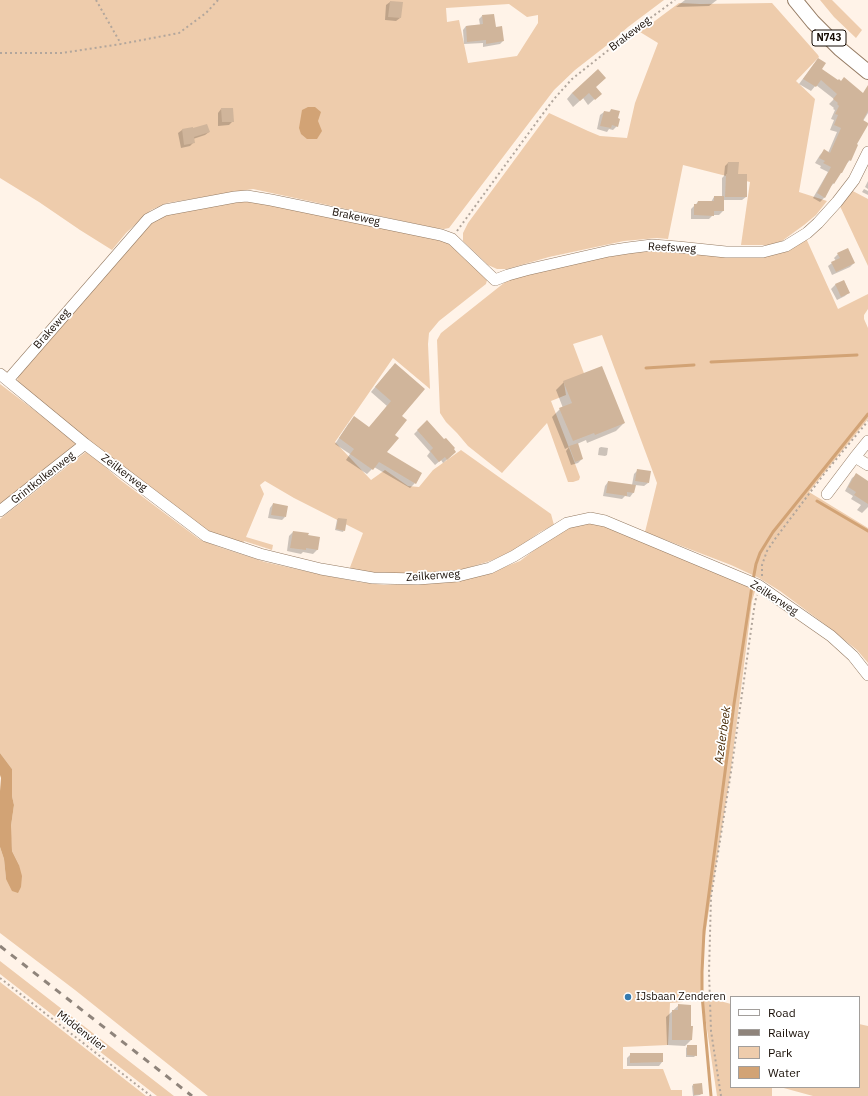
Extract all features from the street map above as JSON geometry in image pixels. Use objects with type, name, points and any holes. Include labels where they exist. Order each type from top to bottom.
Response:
[{"type":"main road","name":"N743","points":[[795,0],[813,22],[840,49],[868,72]]},
{"type":"street","name":"Reefsweg","points":[[452,239],[495,280],[508,274],[609,251],[652,245],[726,252],[762,252],[773,250],[786,246],[818,223],[838,202],[854,180],[868,152]]},
{"type":"street","name":"Brakeweg","points":[[4,377],[148,219],[165,210],[247,196],[441,235],[452,239]]},
{"type":"street","name":"Zeilkerweg","points":[[4,377],[86,444],[206,536],[260,554],[321,569],[373,578],[418,580],[458,576],[490,568],[514,556],[567,523],[590,518],[605,521],[757,585],[831,636],[853,656],[868,675]]},
{"type":"street","points":[[826,494],[868,441]]},
{"type":"street","name":"Grintkolkenweg","points":[[0,511],[86,444]]},
{"type":"street","points":[[855,457],[868,465]]},
{"type":"path","points":[[96,0],[121,44]]},
{"type":"path","points":[[0,53],[62,53],[179,33],[206,13],[218,0]]},
{"type":"path","name":"Brakeweg","points":[[452,239],[539,119],[572,79],[630,33],[675,0]]},
{"type":"path","points":[[720,1096],[711,1031],[709,972],[711,898],[731,772],[757,594],[757,585],[767,551],[774,539],[868,421]]},
{"type":"path","name":"Middenvlier","points":[[0,978],[151,1096]]},
{"type":"green space","points":[[0,0],[664,0],[575,70],[554,90],[449,228],[435,228],[253,189],[167,203],[151,210],[126,233],[112,250],[0,178]],"holes":[[[509,4],[527,17],[538,15],[538,23],[517,56],[468,63],[459,20],[447,22],[446,8]]]},
{"type":"green space","points":[[820,0],[832,0],[862,30],[856,38],[834,17]]},
{"type":"green space","points":[[679,3],[772,3],[818,55],[819,57],[796,81],[815,99],[799,192],[827,201],[816,215],[782,241],[770,245],[741,245],[750,182],[683,165],[668,239],[657,238],[624,241],[549,257],[507,269],[497,269],[488,265],[463,241],[463,233],[468,223],[549,113],[600,136],[627,138],[635,103],[658,43],[640,32]]},
{"type":"green space","points":[[849,189],[868,199],[868,266],[839,204]]},
{"type":"green space","points":[[250,200],[438,238],[455,246],[487,277],[486,284],[439,321],[429,333],[430,389],[393,358],[335,442],[371,480],[385,470],[408,486],[419,487],[433,470],[461,450],[551,514],[554,525],[540,532],[514,551],[490,561],[461,570],[395,576],[349,570],[363,533],[294,498],[265,481],[260,485],[264,494],[246,537],[273,545],[272,550],[244,541],[243,545],[213,534],[174,508],[17,383],[18,376],[155,219],[166,214],[222,203]]},
{"type":"green space","points":[[805,236],[838,309],[868,294],[868,309],[864,315],[864,319],[868,328],[868,419],[809,492],[868,528],[868,663],[857,650],[823,623],[780,591],[759,578],[731,565],[645,532],[657,483],[602,335],[573,344],[585,376],[564,383],[566,395],[551,401],[580,477],[579,480],[568,482],[547,423],[502,473],[468,446],[446,422],[440,413],[437,340],[441,333],[509,279],[574,260],[656,248],[757,254]]},
{"type":"green space","points":[[0,384],[79,444],[0,506]]},
{"type":"green space","points":[[87,451],[119,479],[199,539],[265,562],[318,574],[384,585],[447,582],[489,573],[520,561],[549,539],[567,528],[591,521],[756,588],[752,601],[730,777],[703,949],[702,996],[684,996],[683,1002],[670,1003],[668,1045],[623,1047],[623,1069],[663,1069],[671,1090],[682,1090],[682,1096],[208,1096],[75,990],[0,933],[0,847],[4,859],[6,879],[19,865],[12,851],[11,839],[14,805],[12,796],[12,769],[0,753],[0,519]]},
{"type":"green space","points":[[0,961],[174,1096],[157,1096],[0,974]]},
{"type":"green space","points":[[0,982],[40,1013],[146,1096],[0,1096]]},
{"type":"green space","points":[[702,996],[730,1004],[730,1088],[772,1088],[772,1096],[717,1096]]},
{"type":"green space","points":[[860,1024],[868,1026],[868,1096],[813,1096],[784,1088],[860,1088]]},
{"type":"water","points":[[308,107],[315,107],[321,112],[318,121],[322,131],[317,139],[307,139],[301,134],[299,128],[302,110]]},
{"type":"water","points":[[0,753],[12,769],[12,796],[14,805],[11,826],[12,851],[19,865],[22,876],[21,887],[18,893],[12,891],[6,879],[4,859],[0,847]]},
{"type":"building","points":[[390,1],[403,2],[401,18],[388,17]]},
{"type":"building","points":[[494,14],[496,27],[502,26],[504,41],[486,44],[486,40],[467,42],[466,26],[483,24],[482,15]]},
{"type":"building","points":[[818,58],[826,63],[822,69],[838,80],[839,79],[841,81],[844,77],[863,93],[868,85],[868,111],[863,120],[868,123],[868,125],[857,144],[858,145],[851,161],[849,160],[842,173],[834,184],[833,183],[825,198],[817,193],[831,167],[823,163],[825,161],[819,158],[824,149],[830,153],[841,128],[834,125],[838,115],[835,114],[839,106],[833,99],[837,94],[821,80],[816,87],[803,79]]},
{"type":"building","points":[[598,69],[606,78],[596,87],[602,94],[595,100],[589,93],[580,101],[572,93]]},
{"type":"building","points":[[221,108],[233,108],[234,122],[222,122]]},
{"type":"building","points":[[611,109],[620,111],[618,127],[612,125],[611,128],[600,126],[604,111],[610,112]]},
{"type":"building","points":[[207,124],[210,132],[194,137],[195,143],[184,145],[182,129]]},
{"type":"building","points":[[728,162],[739,162],[738,174],[747,174],[747,197],[725,197]]},
{"type":"building","points":[[714,196],[724,196],[724,211],[714,211],[714,216],[694,215],[694,204],[697,204],[698,201],[714,201]]},
{"type":"building","points":[[848,248],[855,263],[836,272],[831,262],[840,258],[837,253]]},
{"type":"building","points":[[844,280],[850,293],[841,297],[835,284]]},
{"type":"building","points":[[395,363],[425,389],[402,416],[407,420],[395,435],[399,438],[387,452],[422,473],[416,484],[379,462],[373,470],[350,454],[354,449],[339,438],[354,416],[369,427],[391,401],[375,387]]},
{"type":"building","points":[[602,366],[625,423],[595,435],[594,433],[573,441],[559,408],[572,403],[563,381]]},
{"type":"building","points":[[427,420],[444,439],[446,438],[455,448],[454,449],[456,452],[447,460],[445,457],[439,462],[430,451],[433,448],[417,430]]},
{"type":"building","points":[[578,443],[583,459],[575,462],[569,446]]},
{"type":"building","points":[[637,469],[651,471],[649,483],[635,481]]},
{"type":"building","points":[[856,473],[868,481],[868,504],[854,495],[856,492],[848,487]]},
{"type":"building","points":[[608,481],[636,485],[634,493],[627,492],[627,496],[606,493]]},
{"type":"building","points":[[273,503],[288,506],[286,517],[271,515]]},
{"type":"building","points":[[338,518],[347,519],[345,531],[336,529]]},
{"type":"building","points":[[293,531],[309,533],[308,535],[320,537],[318,550],[290,548]]},
{"type":"building","points":[[678,1004],[691,1005],[691,1026],[693,1026],[692,1040],[672,1040],[672,1010],[678,1010]]},
{"type":"building","points":[[687,1045],[697,1045],[697,1056],[687,1055]]},
{"type":"building","points":[[630,1053],[663,1053],[663,1062],[630,1063]]},
{"type":"building","points":[[702,1083],[703,1094],[694,1095],[693,1084]]},
{"type":"waterway","points":[[711,362],[857,355]]},
{"type":"waterway","points":[[646,368],[694,365]]},
{"type":"waterway","name":"Azelerbeek","points":[[753,580],[760,553],[773,532],[868,414]]},
{"type":"waterway","points":[[817,501],[868,531]]},
{"type":"waterway","name":"Azelerbeek","points":[[711,1096],[702,995],[704,931],[734,704],[752,586]]},
{"type":"railway","points":[[0,946],[192,1096]]},
{"type":"place","name":"IJsbaan Zenderen","points":[[628,997]]}]
